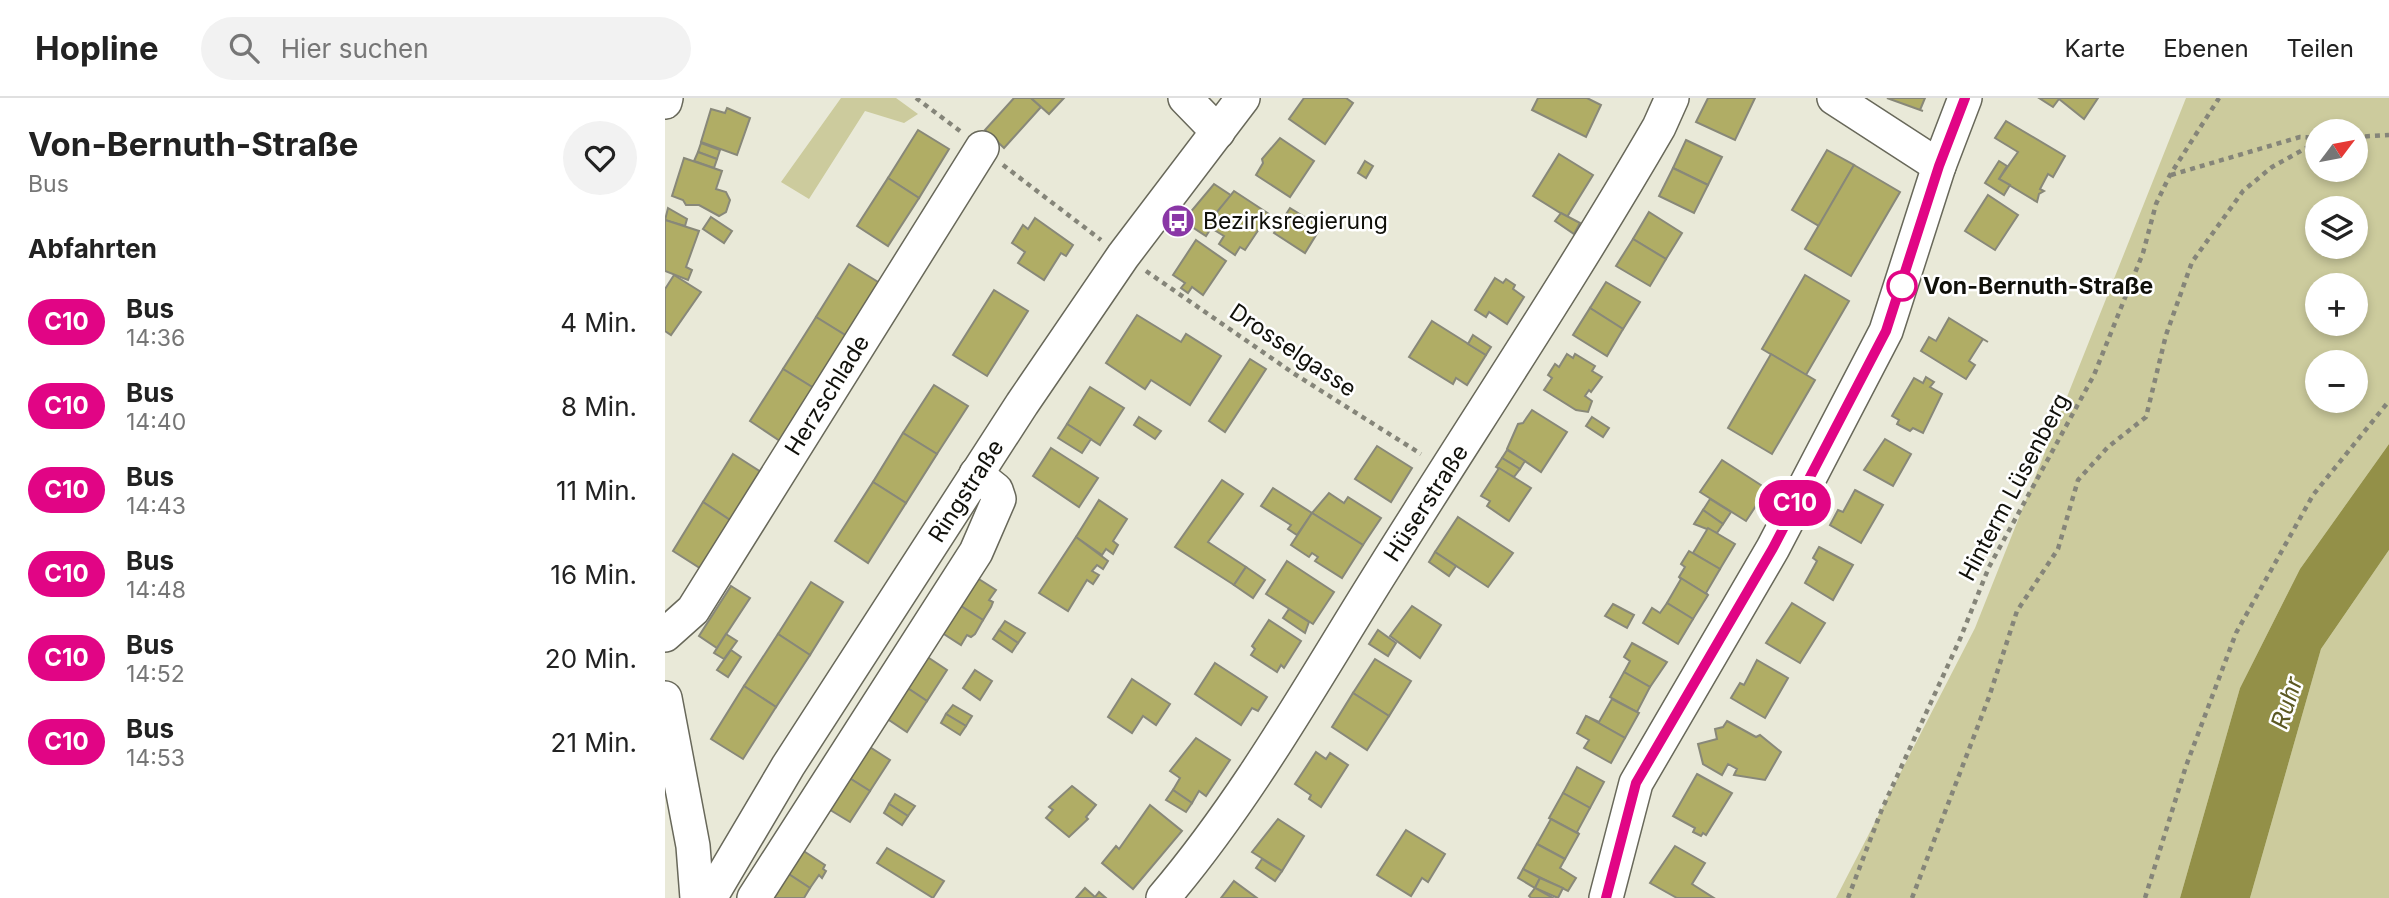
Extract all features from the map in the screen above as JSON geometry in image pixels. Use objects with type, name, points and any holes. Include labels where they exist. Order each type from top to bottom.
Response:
[{"type":"street","points":[[1185,98],[1218,132]]},
{"type":"street","name":"Ringstraße","points":[[710,898],[789,766],[976,474],[1123,256],[1243,98]]},
{"type":"street","name":"Hüserstraße","points":[[1163,898],[1247,786],[1581,260],[1659,127],[1672,98]]},
{"type":"street","points":[[1834,98],[1939,166]]},
{"type":"street","points":[[1606,898],[1636,783],[1773,548],[1886,331],[1939,166],[1965,98]]},
{"type":"street","name":"Herzschlade","points":[[665,635],[693,610],[982,148]]},
{"type":"street","points":[[754,898],[976,552],[999,499],[996,490],[976,474]]},
{"type":"street","points":[[665,698],[693,846],[697,898]]},
{"type":"path","name":"Hinterm Lüsenberg","points":[[1848,898],[1882,809],[1960,639],[1989,567],[2094,374],[2143,253],[2156,204],[2170,176],[2219,98]]},
{"type":"path","points":[[2368,136],[2389,135]]},
{"type":"path","points":[[2170,176],[2299,137],[2305,138]]},
{"type":"path","points":[[1912,898],[1989,697],[2017,611],[2058,549],[2078,481],[2108,447],[2146,417],[2166,335],[2192,262],[2243,191],[2272,167],[2305,147]]},
{"type":"path","name":"Drosselgasse","points":[[1123,256],[1293,373],[1446,470]]},
{"type":"path","points":[[2145,898],[2186,766],[2236,633],[2313,495],[2389,401]]},
{"type":"green space","points":[[841,98],[896,98],[918,114],[904,123],[865,111],[809,199],[781,182]]},
{"type":"green space","points":[[2186,98],[2389,98],[2389,444],[2300,569],[2240,688],[2180,898],[1836,898],[1975,628]]},
{"type":"green space","points":[[2389,550],[2389,898],[2250,898],[2321,649]]},
{"type":"water","name":"Ruhr","points":[[2389,444],[2389,550],[2321,649],[2250,898],[2180,898],[2240,688],[2300,569]]},
{"type":"building","points":[[1014,98],[1031,98],[1041,107],[1004,148],[985,130]]},
{"type":"building","points":[[1031,98],[1064,98],[1049,114]]},
{"type":"building","points":[[1304,98],[1346,98],[1353,103],[1325,144],[1289,119]]},
{"type":"building","points":[[1538,98],[1587,98],[1601,105],[1586,137],[1532,110]]},
{"type":"building","points":[[1708,98],[1755,98],[1735,140],[1696,122]]},
{"type":"building","points":[[1887,98],[1925,98],[1920,110]]},
{"type":"building","points":[[2039,98],[2098,98],[2084,119],[2059,99],[2053,107]]},
{"type":"building","points":[[727,108],[750,118],[737,155],[701,142],[711,109],[725,113]]},
{"type":"building","points":[[2006,121],[2065,156],[2053,177],[2048,174],[2040,189],[2044,191],[2039,194],[2037,202],[1999,179],[2018,152],[1995,138]]},
{"type":"building","points":[[918,130],[949,149],[919,198],[888,178]]},
{"type":"building","points":[[1280,138],[1314,161],[1290,197],[1256,175],[1263,163],[1262,159]]},
{"type":"building","points":[[1686,140],[1722,157],[1708,185],[1673,168]]},
{"type":"building","points":[[701,143],[720,150],[717,159],[698,152]]},
{"type":"building","points":[[1827,150],[1854,165],[1819,226],[1792,210]]},
{"type":"building","points":[[698,152],[717,159],[714,168],[694,161]]},
{"type":"building","points":[[1559,154],[1593,175],[1567,217],[1533,196]]},
{"type":"building","points":[[684,158],[722,171],[716,189],[726,192],[730,200],[726,212],[719,216],[699,205],[686,205],[683,200],[672,196]]},
{"type":"building","points":[[1365,161],[1373,166],[1366,178],[1358,173]]},
{"type":"building","points":[[1999,161],[2007,166],[1999,179],[2010,185],[2004,195],[1985,183]]},
{"type":"building","points":[[1854,165],[1900,192],[1851,276],[1805,249]]},
{"type":"building","points":[[1673,168],[1708,185],[1694,213],[1659,196]]},
{"type":"building","points":[[888,178],[919,198],[888,246],[857,226]]},
{"type":"building","points":[[1214,184],[1232,196],[1217,212],[1218,217],[1206,236],[1183,221]]},
{"type":"building","points":[[1234,191],[1269,214],[1245,250],[1240,247],[1235,255],[1219,244],[1224,236],[1211,228],[1218,217],[1217,212]]},
{"type":"building","points":[[1988,195],[2018,215],[1995,250],[1965,231]]},
{"type":"building","points":[[668,208],[687,219],[685,226],[665,220]]},
{"type":"building","points":[[1290,208],[1321,227],[1305,253],[1274,233]]},
{"type":"building","points":[[1649,212],[1682,233],[1666,259],[1633,239]]},
{"type":"building","points":[[1561,213],[1580,223],[1574,234],[1555,221]]},
{"type":"building","points":[[711,217],[732,231],[724,243],[703,229]]},
{"type":"building","points":[[1035,218],[1073,245],[1066,256],[1061,253],[1044,280],[1018,263],[1025,252],[1012,243],[1023,225],[1028,229]]},
{"type":"building","points":[[665,220],[699,231],[686,267],[692,270],[688,280],[665,271]]},
{"type":"building","points":[[1633,239],[1666,259],[1650,286],[1616,266]]},
{"type":"building","points":[[1196,240],[1226,261],[1203,295],[1192,287],[1188,293],[1181,288],[1185,283],[1173,275]]},
{"type":"building","points":[[849,264],[883,285],[850,338],[816,317]]},
{"type":"building","points":[[674,275],[701,292],[671,335],[665,331],[665,289]]},
{"type":"building","points":[[1805,275],[1849,301],[1806,375],[1762,349]]},
{"type":"building","points":[[1495,278],[1503,283],[1506,279],[1515,285],[1513,289],[1524,297],[1507,324],[1489,312],[1486,317],[1475,310]]},
{"type":"building","points":[[1606,282],[1640,302],[1623,329],[1590,308]]},
{"type":"building","points":[[994,290],[1028,311],[987,376],[953,355]]},
{"type":"building","points":[[1590,308],[1623,329],[1607,356],[1573,335]]},
{"type":"building","points":[[1137,315],[1181,342],[1186,334],[1221,356],[1190,405],[1151,380],[1145,389],[1106,363]]},
{"type":"building","points":[[816,317],[850,338],[817,390],[783,369]]},
{"type":"building","points":[[1949,318],[1988,342],[1983,339],[1969,361],[1975,365],[1966,379],[1921,351],[1929,337],[1936,341]]},
{"type":"building","points":[[1432,321],[1486,355],[1467,385],[1456,378],[1453,384],[1409,357]]},
{"type":"building","points":[[1473,335],[1491,347],[1486,355],[1468,344]]},
{"type":"building","points":[[1567,354],[1573,358],[1575,354],[1595,366],[1592,371],[1602,377],[1585,396],[1592,401],[1588,412],[1576,410],[1544,390],[1552,378],[1548,375],[1555,364],[1559,367]]},
{"type":"building","points":[[1771,354],[1815,380],[1772,454],[1728,428]]},
{"type":"building","points":[[1250,359],[1266,369],[1225,432],[1209,421]]},
{"type":"building","points":[[783,369],[817,390],[783,443],[750,421]]},
{"type":"building","points":[[1926,377],[1934,382],[1930,387],[1942,394],[1923,433],[1913,428],[1910,431],[1897,424],[1899,420],[1892,416],[1914,378],[1923,383]]},
{"type":"building","points":[[934,385],[968,406],[937,454],[903,433]]},
{"type":"building","points":[[1090,387],[1124,408],[1100,445],[1067,424]]},
{"type":"building","points":[[1532,410],[1567,432],[1541,472],[1507,449],[1518,424],[1523,423]]},
{"type":"building","points":[[1139,417],[1161,431],[1155,439],[1134,425]]},
{"type":"building","points":[[1592,417],[1609,428],[1603,437],[1586,426]]},
{"type":"building","points":[[1067,424],[1091,439],[1082,453],[1058,438]]},
{"type":"building","points":[[903,433],[937,454],[906,503],[873,482]]},
{"type":"building","points":[[1885,439],[1911,454],[1893,486],[1864,470]]},
{"type":"building","points":[[1377,446],[1412,468],[1391,502],[1355,479]]},
{"type":"building","points":[[1051,448],[1098,478],[1079,507],[1033,476]]},
{"type":"building","points":[[1507,450],[1525,461],[1520,469],[1502,458]]},
{"type":"building","points":[[733,454],[764,474],[733,522],[703,502]]},
{"type":"building","points":[[1502,458],[1520,469],[1514,477],[1496,467]]},
{"type":"building","points":[[1722,460],[1767,489],[1746,521],[1700,492]]},
{"type":"building","points":[[1499,468],[1531,488],[1509,521],[1487,506],[1490,501],[1481,496]]},
{"type":"building","points":[[1222,480],[1243,494],[1208,542],[1246,567],[1234,585],[1175,547]]},
{"type":"building","points":[[873,482],[906,503],[868,563],[835,541]]},
{"type":"building","points":[[1273,488],[1312,513],[1297,535],[1288,529],[1291,525],[1261,506]]},
{"type":"building","points":[[1855,490],[1883,505],[1861,543],[1830,525],[1838,510],[1843,512]]},
{"type":"building","points":[[1329,493],[1344,503],[1348,497],[1381,518],[1363,545],[1312,513]]},
{"type":"building","points":[[1710,499],[1731,512],[1723,524],[1703,510]]},
{"type":"building","points":[[1099,500],[1127,519],[1113,541],[1118,545],[1113,554],[1106,549],[1102,555],[1076,537]]},
{"type":"building","points":[[703,502],[733,522],[703,570],[673,551]]},
{"type":"building","points":[[1703,510],[1723,524],[1717,533],[1694,524]]},
{"type":"building","points":[[1312,513],[1363,545],[1342,578],[1315,561],[1318,557],[1312,553],[1309,557],[1291,545]]},
{"type":"building","points":[[1458,517],[1513,553],[1488,587],[1435,552]]},
{"type":"building","points":[[1708,528],[1735,544],[1720,569],[1693,553]]},
{"type":"building","points":[[1076,537],[1108,561],[1103,569],[1097,565],[1092,571],[1099,575],[1093,584],[1087,580],[1068,611],[1039,593]]},
{"type":"building","points":[[1819,547],[1853,565],[1833,600],[1805,583],[1817,561],[1813,558]]},
{"type":"building","points":[[1689,551],[1720,569],[1706,593],[1708,595],[1679,577],[1685,567],[1681,564]]},
{"type":"building","points":[[1435,552],[1456,566],[1449,576],[1429,562]]},
{"type":"building","points":[[1287,561],[1334,592],[1313,624],[1266,594]]},
{"type":"building","points":[[1246,567],[1265,580],[1253,598],[1234,585]]},
{"type":"building","points":[[971,574],[996,590],[989,600],[993,602],[983,620],[953,601]]},
{"type":"building","points":[[1679,577],[1708,595],[1693,619],[1667,603],[1681,579]]},
{"type":"building","points":[[811,582],[843,602],[810,655],[778,634]]},
{"type":"building","points":[[731,586],[750,598],[717,648],[699,636]]},
{"type":"building","points":[[953,601],[983,620],[975,634],[971,637],[967,635],[961,645],[936,629]]},
{"type":"building","points":[[1667,603],[1693,619],[1678,644],[1643,623],[1652,608],[1660,613]]},
{"type":"building","points":[[1792,603],[1825,623],[1800,663],[1766,643]]},
{"type":"building","points":[[1613,604],[1634,615],[1627,628],[1605,616]]},
{"type":"building","points":[[1412,606],[1441,625],[1420,658],[1390,636]]},
{"type":"building","points":[[1289,609],[1309,622],[1305,633],[1283,618]]},
{"type":"building","points":[[1269,620],[1301,641],[1284,668],[1281,665],[1277,672],[1251,655],[1255,649],[1252,646]]},
{"type":"building","points":[[1005,621],[1025,633],[1018,643],[999,630]]},
{"type":"building","points":[[999,630],[1018,643],[1012,652],[993,639]]},
{"type":"building","points":[[1378,630],[1396,643],[1388,656],[1369,644]]},
{"type":"building","points":[[726,634],[737,641],[724,659],[714,653]]},
{"type":"building","points":[[778,634],[810,655],[776,707],[744,686]]},
{"type":"building","points":[[1632,643],[1667,662],[1650,687],[1624,672],[1630,661],[1624,657]]},
{"type":"building","points":[[731,650],[741,657],[728,677],[717,670]]},
{"type":"building","points":[[920,652],[947,670],[927,701],[900,683]]},
{"type":"building","points":[[1375,659],[1411,681],[1389,716],[1353,693]]},
{"type":"building","points":[[1757,660],[1788,678],[1765,718],[1731,698],[1740,683],[1744,685]]},
{"type":"building","points":[[1215,663],[1267,697],[1258,711],[1252,708],[1241,725],[1195,694]]},
{"type":"building","points":[[975,670],[992,681],[980,700],[963,688]]},
{"type":"building","points":[[1624,672],[1650,687],[1637,712],[1610,697]]},
{"type":"building","points":[[1132,679],[1170,704],[1156,725],[1143,716],[1132,733],[1108,717]]},
{"type":"building","points":[[900,683],[927,701],[907,732],[880,714]]},
{"type":"building","points":[[744,686],[776,707],[743,759],[711,739]]},
{"type":"building","points":[[1353,693],[1389,716],[1367,750],[1332,727]]},
{"type":"building","points":[[1612,699],[1639,713],[1625,738],[1586,716],[1599,722]]},
{"type":"building","points":[[953,705],[972,716],[966,726],[946,714]]},
{"type":"building","points":[[946,714],[966,726],[960,735],[941,723]]},
{"type":"building","points":[[1586,716],[1625,738],[1611,763],[1584,748],[1589,740],[1577,733]]},
{"type":"building","points":[[1727,721],[1756,737],[1760,735],[1781,752],[1765,780],[1734,775],[1737,769],[1728,764],[1722,775],[1703,764],[1698,744],[1717,739],[1715,729],[1723,727]]},
{"type":"building","points":[[1196,738],[1230,760],[1206,796],[1199,791],[1192,803],[1173,790],[1180,778],[1170,771]]},
{"type":"building","points":[[862,742],[890,760],[870,791],[843,774]]},
{"type":"building","points":[[1316,752],[1326,759],[1330,753],[1348,765],[1321,807],[1309,799],[1311,795],[1295,784]]},
{"type":"building","points":[[1577,767],[1604,782],[1590,808],[1563,793]]},
{"type":"building","points":[[843,774],[870,791],[850,822],[822,805]]},
{"type":"building","points":[[1697,774],[1732,793],[1706,835],[1703,833],[1701,836],[1693,832],[1695,828],[1673,816]]},
{"type":"building","points":[[1072,786],[1096,805],[1086,817],[1088,819],[1069,837],[1046,818],[1053,810],[1049,807]]},
{"type":"building","points":[[1173,790],[1192,803],[1186,812],[1166,800]]},
{"type":"building","points":[[1563,793],[1590,808],[1577,832],[1579,834],[1549,818]]},
{"type":"building","points":[[895,794],[915,806],[908,816],[889,804]]},
{"type":"building","points":[[889,804],[908,816],[902,825],[884,813]]},
{"type":"building","points":[[1150,805],[1182,831],[1133,889],[1102,863],[1116,846],[1119,849]]},
{"type":"building","points":[[1278,819],[1304,836],[1282,871],[1252,852]]},
{"type":"building","points":[[1551,819],[1579,834],[1565,859],[1537,844]]},
{"type":"building","points":[[1406,830],[1445,854],[1428,882],[1422,878],[1411,896],[1377,875]]},
{"type":"building","points":[[1537,844],[1565,859],[1560,868],[1576,878],[1568,891],[1523,869]]},
{"type":"building","points":[[796,846],[825,865],[823,869],[826,871],[822,878],[819,875],[810,888],[781,869]]},
{"type":"building","points":[[1675,846],[1705,863],[1692,884],[1714,898],[1677,898],[1650,883]]},
{"type":"building","points":[[887,848],[944,881],[933,898],[877,863]]},
{"type":"building","points":[[1262,859],[1282,871],[1275,881],[1256,868]]},
{"type":"building","points":[[781,869],[810,888],[804,898],[775,898],[766,893]]},
{"type":"building","points":[[1523,869],[1540,878],[1535,888],[1518,878]]},
{"type":"building","points":[[1540,878],[1563,888],[1558,898],[1535,888]]},
{"type":"building","points":[[1234,881],[1257,898],[1221,898]]},
{"type":"building","points":[[1085,888],[1095,897],[1099,892],[1106,898],[1076,898]]},
{"type":"building","points":[[1535,888],[1553,898],[1531,898],[1529,896]]},
{"type":"bus line","name":"C10","points":[[1606,898],[1636,783],[1773,548],[1886,331],[1939,166],[1965,98]]},
{"type":"place","name":"Bezirksregierung","points":[[1178,221]]},
{"type":"place","name":"Von-Bernuth-Straße","points":[[1902,286]]}]
